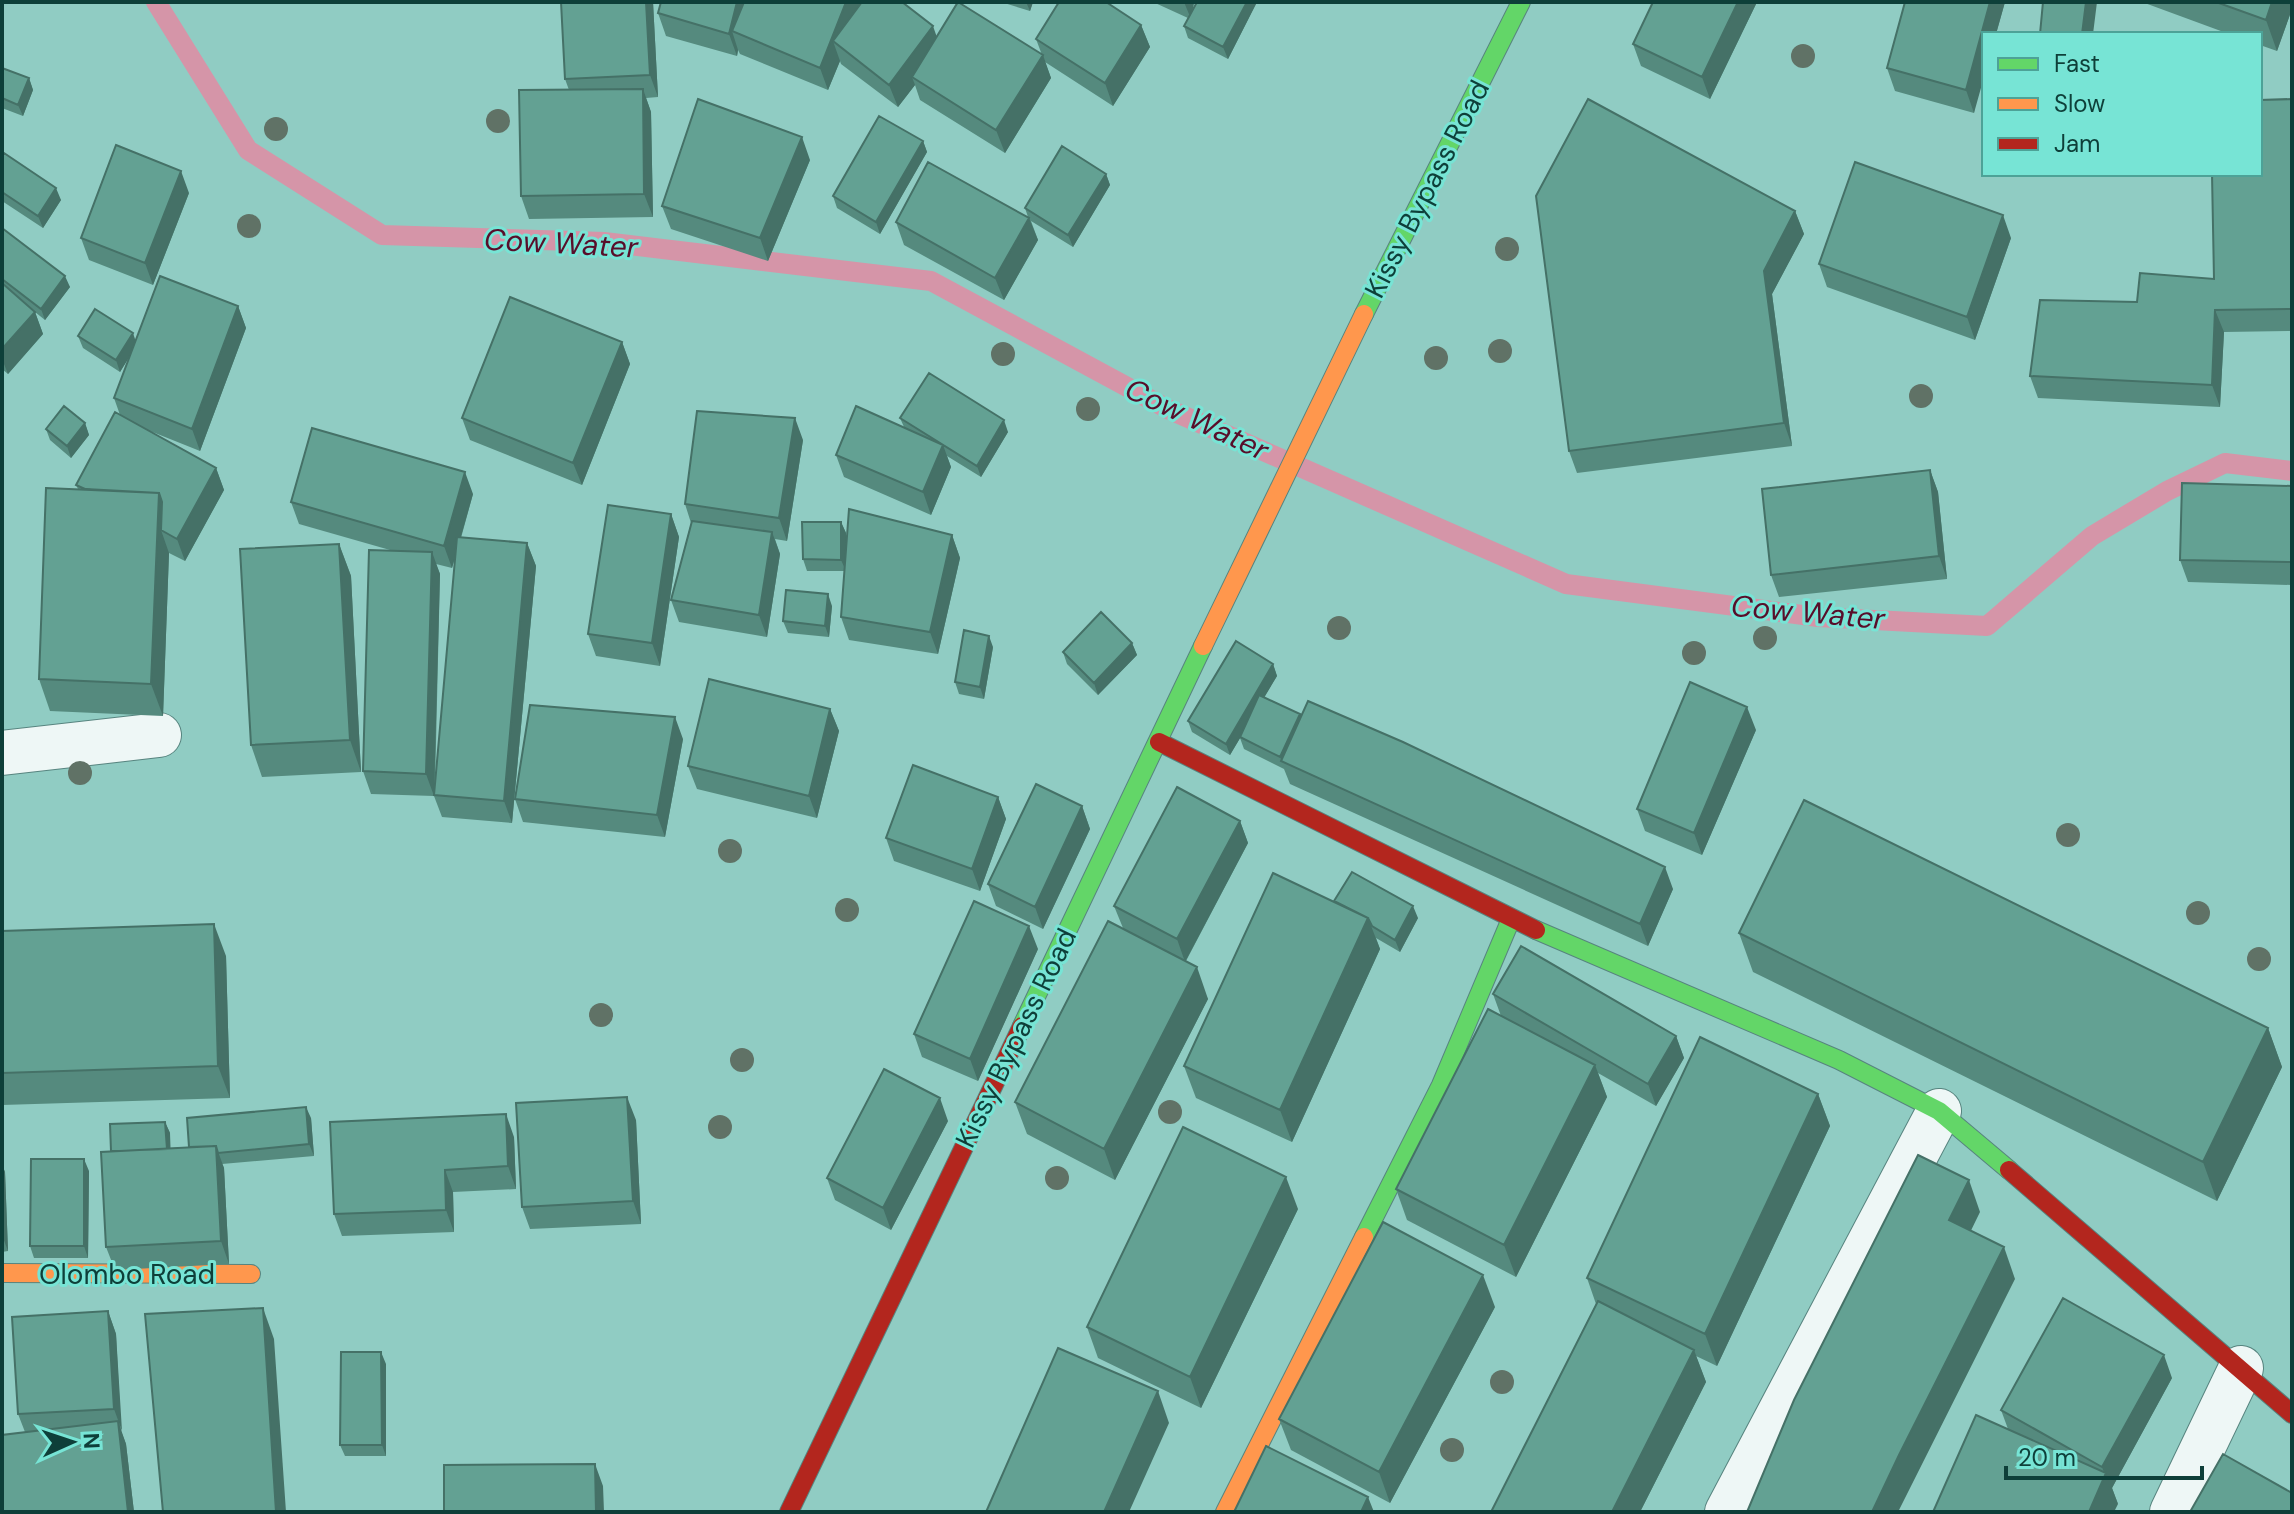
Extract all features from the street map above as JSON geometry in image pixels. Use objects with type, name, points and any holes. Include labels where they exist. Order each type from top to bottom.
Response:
[{"type":"street","name":"Kissy Bypass Road","points":[[789,1512],[1332,377],[1521,2]]},
{"type":"street","points":[[2,753],[159,735]]},
{"type":"street","points":[[1159,742],[1511,919],[1839,1060],[1939,1111],[2292,1414]]},
{"type":"street","points":[[1225,1512],[1441,1085],[1511,919]]},
{"type":"street","points":[[1727,1512],[1939,1111]]},
{"type":"street","name":"Olombo Road","points":[[2,1273],[251,1274]]},
{"type":"street","points":[[2172,1512],[2241,1368]]},
{"type":"building","points":[[561,2],[646,2],[650,75],[565,79]]},
{"type":"building","points":[[661,2],[737,2],[729,34],[658,13]]},
{"type":"building","points":[[744,2],[846,2],[820,68],[732,31]]},
{"type":"building","points":[[862,2],[902,2],[933,26],[889,85],[833,41]]},
{"type":"building","points":[[958,2],[1043,55],[996,130],[912,77]]},
{"type":"building","points":[[1059,2],[1106,2],[1141,25],[1105,83],[1036,39]]},
{"type":"building","points":[[1197,2],[1247,2],[1223,47],[1184,26]]},
{"type":"building","points":[[1653,2],[1738,2],[1702,77],[1633,44]]},
{"type":"building","points":[[1905,2],[1990,2],[1966,90],[1887,68]]},
{"type":"building","points":[[2043,2],[2086,2],[2082,32],[2040,32]]},
{"type":"building","points":[[2216,2],[2272,2],[2266,20]]},
{"type":"building","points":[[2,68],[29,78],[18,105],[2,98]]},
{"type":"building","points":[[643,89],[644,194],[521,196],[519,90]]},
{"type":"building","points":[[698,99],[802,137],[760,238],[662,206]]},
{"type":"building","points":[[1588,99],[1795,211],[1764,271],[1784,423],[1569,451],[1536,196]]},
{"type":"building","points":[[2292,99],[2292,309],[2215,310],[2212,385],[2030,376],[2040,300],[2137,302],[2140,273],[2214,279],[2212,176],[2262,176],[2262,100]]},
{"type":"building","points":[[879,116],[923,141],[876,222],[833,196]]},
{"type":"building","points":[[116,145],[181,171],[145,263],[81,238]]},
{"type":"building","points":[[1062,146],[1106,174],[1068,235],[1025,208]]},
{"type":"building","points":[[4,153],[56,188],[38,216],[2,192]]},
{"type":"building","points":[[928,162],[1029,218],[995,278],[896,222]]},
{"type":"building","points":[[1855,162],[2003,215],[1967,317],[1819,264]]},
{"type":"building","points":[[2,228],[65,276],[41,309],[2,279]]},
{"type":"building","points":[[160,276],[238,306],[192,429],[114,398]]},
{"type":"building","points":[[2,283],[35,312],[2,349]]},
{"type":"building","points":[[510,297],[622,342],[573,463],[462,418]]},
{"type":"building","points":[[95,309],[133,333],[116,360],[78,336]]},
{"type":"building","points":[[929,373],[1004,420],[977,466],[900,418]]},
{"type":"building","points":[[64,406],[85,423],[67,446],[46,429]]},
{"type":"building","points":[[856,406],[943,445],[923,492],[836,455]]},
{"type":"building","points":[[697,411],[795,418],[779,518],[685,504]]},
{"type":"building","points":[[115,412],[216,468],[177,539],[161,530],[162,502],[159,493],[85,489],[76,485]]},
{"type":"building","points":[[312,428],[465,472],[444,546],[291,502]]},
{"type":"building","points":[[1930,470],[1939,556],[1771,575],[1762,489]]},
{"type":"building","points":[[2182,483],[2292,486],[2292,562],[2180,560]]},
{"type":"building","points":[[46,488],[159,493],[151,684],[39,679]]},
{"type":"building","points":[[608,505],[671,514],[652,643],[588,634]]},
{"type":"building","points":[[849,509],[952,535],[930,632],[841,617]]},
{"type":"building","points":[[692,521],[772,532],[759,615],[671,600]]},
{"type":"building","points":[[802,522],[841,522],[841,560],[803,559]]},
{"type":"building","points":[[457,537],[527,543],[504,801],[434,795]]},
{"type":"building","points":[[339,544],[350,740],[251,745],[240,549]]},
{"type":"building","points":[[369,550],[432,552],[426,774],[363,771]]},
{"type":"building","points":[[786,590],[828,594],[825,626],[783,621]]},
{"type":"building","points":[[1101,612],[1132,643],[1094,683],[1063,652]]},
{"type":"building","points":[[964,630],[989,636],[980,687],[955,682]]},
{"type":"building","points":[[1236,641],[1273,664],[1226,744],[1188,721]]},
{"type":"building","points":[[709,679],[830,709],[809,796],[688,766]]},
{"type":"building","points":[[1690,682],[1747,707],[1694,833],[1637,809]]},
{"type":"building","points":[[1259,695],[1300,714],[1280,757],[1240,737]]},
{"type":"building","points":[[1308,701],[1403,742],[1665,867],[1640,924],[1281,761]]},
{"type":"building","points":[[530,705],[675,717],[657,815],[515,799]]},
{"type":"building","points":[[913,765],[998,797],[972,869],[886,838]]},
{"type":"building","points":[[1036,784],[1082,806],[1035,907],[988,884]]},
{"type":"building","points":[[1177,787],[1240,821],[1177,939],[1114,906]]},
{"type":"building","points":[[1804,800],[2268,1028],[2203,1162],[1739,933]]},
{"type":"building","points":[[1352,872],[1413,906],[1395,940],[1372,926],[1368,918],[1334,901]]},
{"type":"building","points":[[1273,873],[1368,918],[1280,1110],[1184,1066]]},
{"type":"building","points":[[974,901],[1029,926],[970,1059],[914,1034]]},
{"type":"building","points":[[1108,921],[1197,967],[1104,1149],[1015,1102]]},
{"type":"building","points":[[214,924],[218,1066],[2,1073],[2,931]]},
{"type":"building","points":[[1521,946],[1676,1036],[1648,1084],[1493,994]]},
{"type":"building","points":[[1488,1009],[1595,1065],[1504,1245],[1396,1189]]},
{"type":"building","points":[[1700,1037],[1818,1094],[1705,1334],[1587,1278]]},
{"type":"building","points":[[884,1069],[940,1098],[883,1208],[827,1178]]},
{"type":"building","points":[[627,1097],[633,1201],[522,1207],[516,1103]]},
{"type":"building","points":[[306,1107],[309,1144],[218,1153],[216,1146],[189,1147],[187,1118]]},
{"type":"building","points":[[506,1114],[508,1166],[445,1170],[446,1210],[334,1214],[330,1122]]},
{"type":"building","points":[[165,1122],[167,1149],[111,1151],[110,1124]]},
{"type":"building","points":[[1183,1127],[1286,1177],[1190,1377],[1087,1327]]},
{"type":"building","points":[[216,1146],[221,1241],[106,1247],[101,1152]]},
{"type":"building","points":[[1918,1155],[1969,1180],[1949,1220],[2004,1247],[1872,1512],[1747,1512],[1794,1400]]},
{"type":"building","points":[[31,1159],[84,1159],[84,1246],[30,1246]]},
{"type":"building","points":[[1383,1222],[1483,1275],[1379,1472],[1279,1419]]},
{"type":"building","points":[[2063,1298],[2164,1355],[2102,1467],[2001,1410]]},
{"type":"building","points":[[1598,1301],[1694,1350],[1612,1512],[1491,1512]]},
{"type":"building","points":[[263,1308],[276,1512],[163,1512],[145,1314]]},
{"type":"building","points":[[108,1311],[114,1409],[18,1414],[12,1317]]},
{"type":"building","points":[[1058,1348],[1158,1391],[1104,1512],[986,1512]]},
{"type":"building","points":[[341,1352],[381,1352],[382,1445],[340,1445]]},
{"type":"building","points":[[1976,1415],[2106,1473],[2089,1512],[1933,1512]]},
{"type":"building","points":[[118,1421],[128,1512],[2,1512],[2,1435]]},
{"type":"building","points":[[1266,1446],[1368,1497],[1361,1512],[1234,1512]]},
{"type":"building","points":[[2223,1454],[2292,1493],[2292,1512],[2190,1512]]},
{"type":"building","points":[[595,1464],[596,1512],[444,1512],[444,1465]]},
{"type":"waterway","name":"Cow Water","points":[[156,2],[248,150],[382,235],[604,242],[931,281],[1168,409],[1566,584],[1818,617],[1987,626],[2092,536],[2167,491],[2225,463],[2292,471]]},
{"type":"traffic: fast","points":[[1364,314],[1521,2]]},
{"type":"traffic: fast","points":[[1022,1026],[1203,646]]},
{"type":"traffic: fast","points":[[1364,1237],[1441,1085],[1511,919]]},
{"type":"traffic: fast","points":[[1536,930],[1839,1060],[1939,1111],[2009,1170]]},
{"type":"traffic: slow","points":[[1203,646],[1364,314]]},
{"type":"traffic: slow","points":[[1225,1512],[1364,1237]]},
{"type":"traffic: slow","points":[[2,1273],[251,1274]]},
{"type":"traffic: jam","points":[[1159,742],[1536,930]]},
{"type":"traffic: jam","points":[[789,1512],[1022,1026]]},
{"type":"traffic: jam","points":[[2009,1170],[2292,1414]]}]
